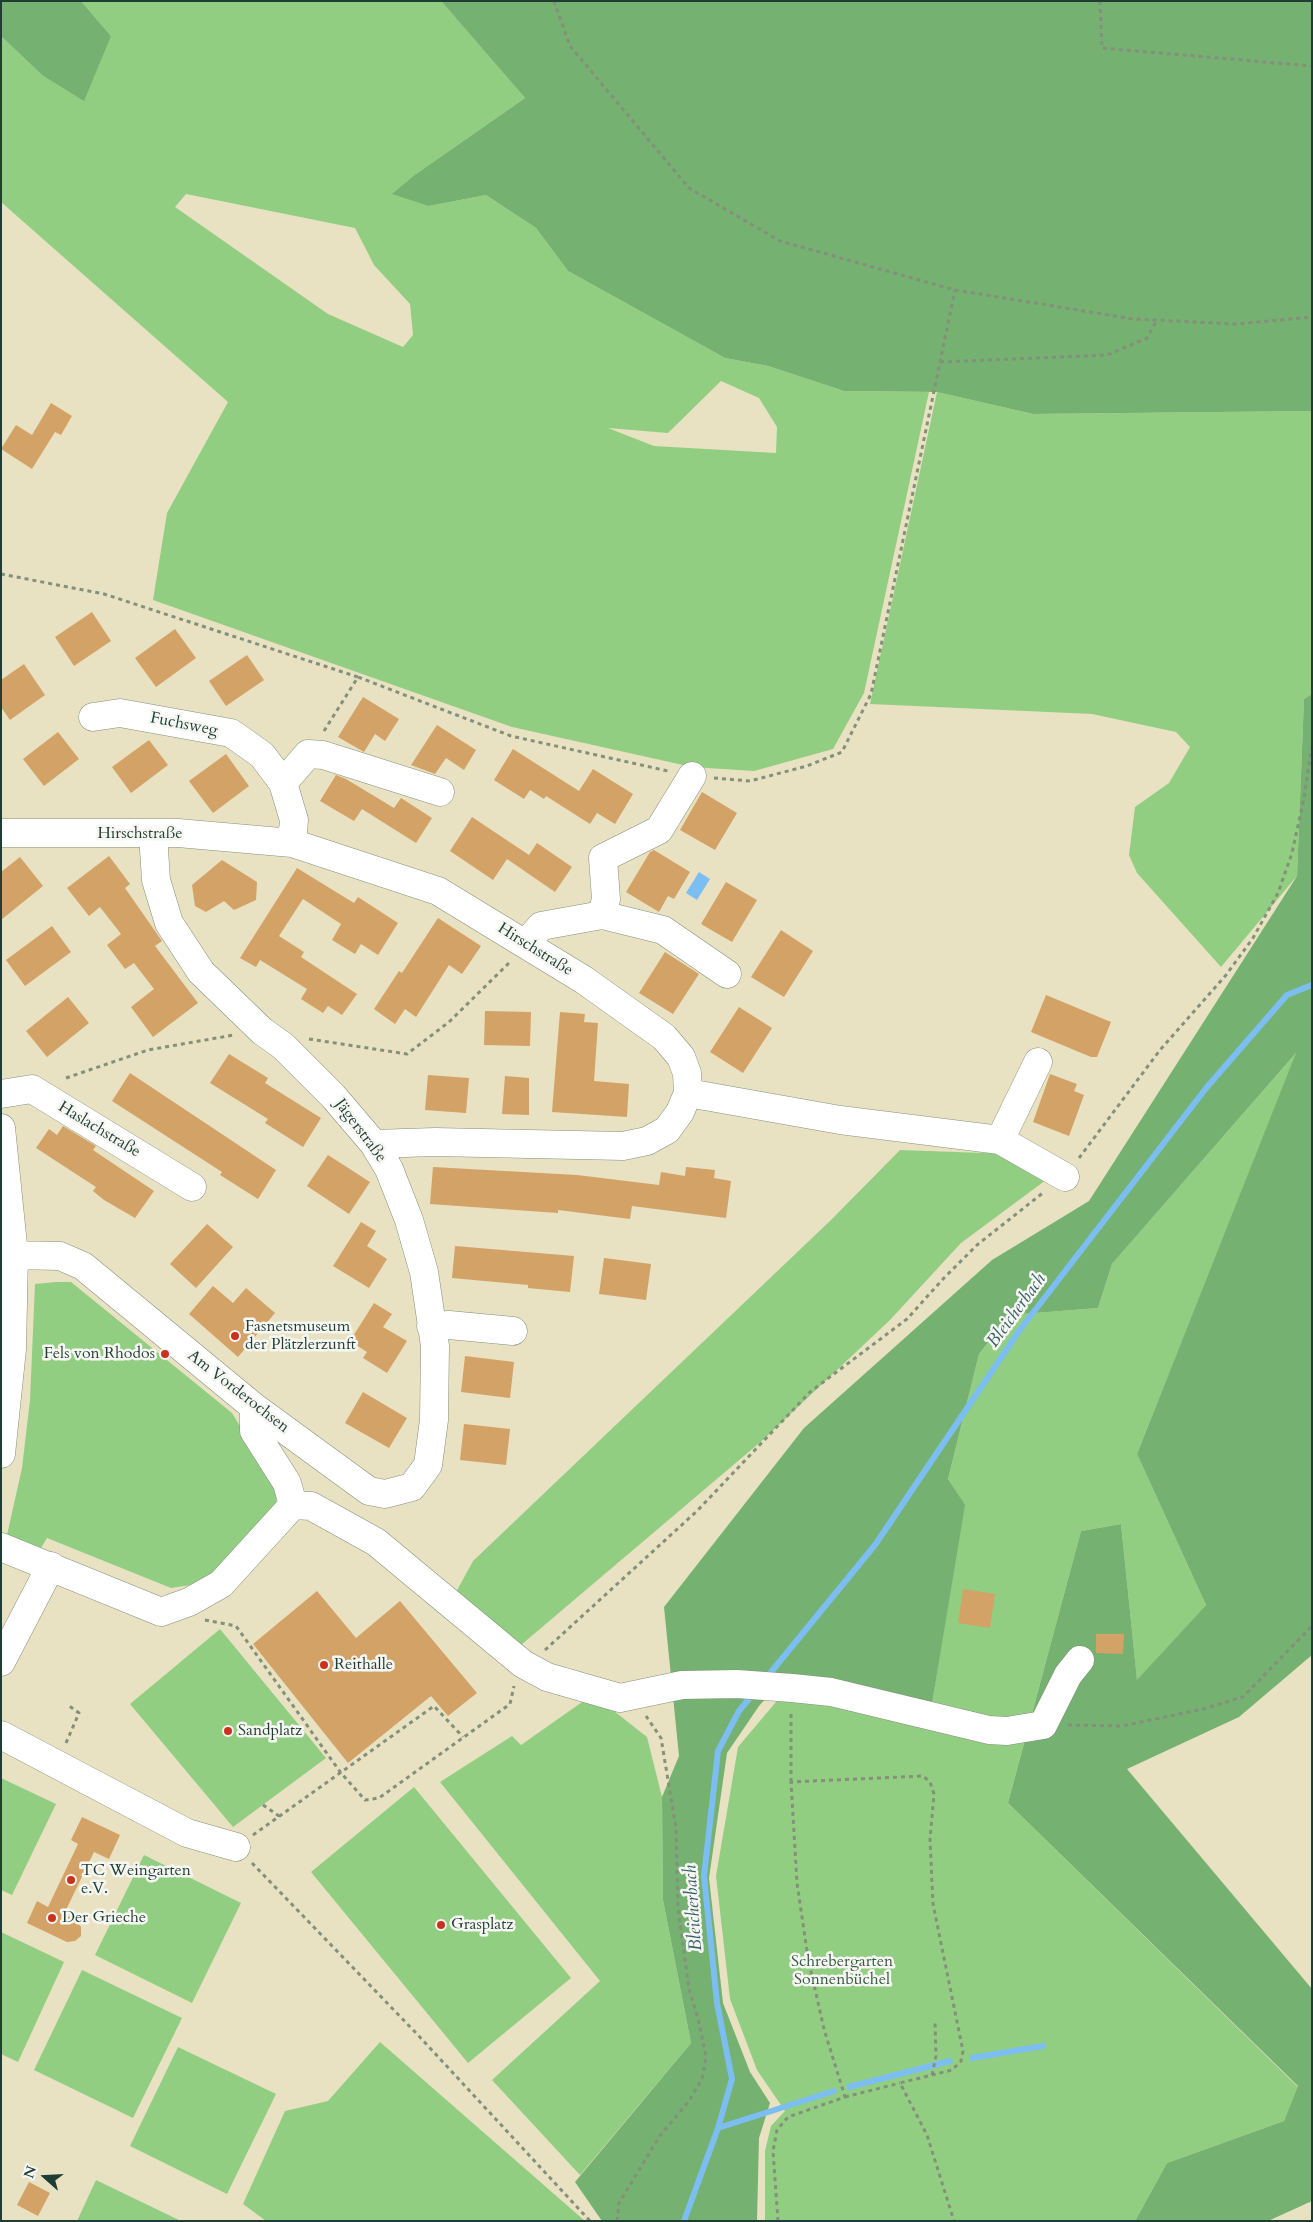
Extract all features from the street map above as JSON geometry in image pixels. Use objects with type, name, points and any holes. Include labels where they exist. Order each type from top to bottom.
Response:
[{"type":"street","name":"Fuchsweg","points":[[93,717],[120,713],[230,733],[262,755],[283,783],[294,820],[292,843]]},
{"type":"street","points":[[283,783],[308,754],[323,755],[440,792]]},
{"type":"street","points":[[602,915],[606,899],[604,858],[659,830],[692,776]]},
{"type":"street","name":"Hirschstraße","points":[[1,833],[178,833],[292,843],[438,891],[584,980],[664,1037],[680,1057],[687,1073],[688,1093]]},
{"type":"street","name":"Jägerstraße","points":[[154,834],[156,880],[169,924],[201,972],[333,1096],[374,1144],[388,1169],[409,1220],[424,1272],[435,1346],[434,1420],[428,1464],[412,1487],[385,1494]]},
{"type":"street","points":[[526,943],[540,926],[602,915],[663,930],[727,974]]},
{"type":"street","points":[[1000,1140],[1038,1062]]},
{"type":"street","name":"Haslachstraße","points":[[1,1094],[32,1089],[192,1187]]},
{"type":"street","points":[[374,1144],[435,1142],[623,1146],[646,1141],[667,1130],[680,1112],[688,1093],[840,1120],[1000,1140],[1064,1177]]},
{"type":"street","points":[[1,1128],[14,1255],[12,1350],[1,1454]]},
{"type":"street","name":"Am Vorderochsen","points":[[14,1255],[60,1256],[83,1266],[254,1407],[369,1491],[385,1494]]},
{"type":"street","points":[[431,1326],[449,1325],[513,1331]]},
{"type":"street","points":[[254,1407],[254,1430],[286,1483],[293,1505]]},
{"type":"street","points":[[293,1505],[311,1506],[376,1542],[524,1664],[547,1677],[620,1698],[682,1685],[737,1684],[792,1688],[831,1692],[989,1730],[1007,1731],[1043,1725],[1068,1675],[1080,1660]]},
{"type":"street","points":[[1,1547],[161,1612],[189,1602],[221,1584],[293,1505]]},
{"type":"street","points":[[1,1662],[51,1566]]},
{"type":"street","points":[[1,1735],[187,1833],[236,1847]]},
{"type":"path","points":[[554,1],[570,46],[689,188],[780,240],[955,290],[1133,319],[1236,324],[1312,317]]},
{"type":"path","points":[[1100,1],[1102,48],[1312,66]]},
{"type":"path","points":[[1,574],[104,594],[358,677],[511,736],[692,776],[750,781],[807,766],[842,752],[870,694],[955,290]]},
{"type":"path","points":[[940,362],[1107,355],[1147,338],[1157,320]]},
{"type":"path","points":[[321,736],[358,677]]},
{"type":"path","points":[[198,1619],[236,1626],[341,1773],[365,1800],[379,1798],[510,1704],[517,1670],[544,1650],[697,1511],[810,1392],[907,1319],[977,1245],[1064,1177],[1160,1050],[1226,975],[1254,938],[1278,893],[1292,853],[1304,798],[1312,746]]},
{"type":"path","points":[[66,1078],[148,1050],[272,1038],[298,1037],[407,1054],[449,1022],[514,958],[526,943]]},
{"type":"path","points":[[1043,1725],[1122,1726],[1203,1709],[1243,1697],[1312,1626]]},
{"type":"path","points":[[792,1688],[791,1782],[797,1883],[808,1958],[824,2029],[845,2097]]},
{"type":"path","points":[[617,2221],[619,2204],[659,2136],[689,2101],[702,2079],[706,2057],[700,2022],[689,1989],[678,1908],[676,1828],[660,1738],[644,1712],[620,1698]]},
{"type":"path","points":[[68,1705],[79,1713],[68,1736],[64,1751],[74,1774]]},
{"type":"path","points":[[463,1737],[434,1706],[236,1847],[417,2034],[590,2221]]},
{"type":"path","points":[[778,2221],[773,2151],[777,2130],[788,2117],[845,2097],[952,2070],[961,2061],[963,2051],[934,1904],[930,1839],[934,1794],[930,1782],[923,1776],[791,1782]]},
{"type":"path","points":[[263,1805],[280,1816]]},
{"type":"path","points":[[932,2075],[936,2056],[935,2021]]},
{"type":"path","points":[[900,2083],[927,2135],[954,2221]]},
{"type":"green space","points":[[1,1],[81,1],[111,36],[84,101],[42,75],[1,36]]},
{"type":"green space","points":[[81,1],[441,1],[525,98],[416,174],[429,206],[486,195],[536,228],[568,271],[725,358],[768,366],[844,391],[929,392],[864,693],[833,749],[754,771],[692,767],[512,727],[153,600],[167,513],[228,402],[1,202],[1,36],[42,75],[111,36]],"holes":[[[186,194],[355,228],[374,265],[410,304],[413,335],[403,347],[328,314],[175,207]],[[721,381],[759,398],[777,427],[776,453],[654,446],[608,428],[668,433]]]},
{"type":"green space","points":[[441,1],[1312,1],[1312,411],[1033,414],[937,392],[844,391],[768,366],[725,358],[568,271],[536,228],[486,195],[429,206],[392,194],[416,174],[525,98]]},
{"type":"green space","points":[[937,392],[1033,414],[1312,411],[1312,694],[1304,699],[1297,876],[1221,967],[1137,873],[1129,855],[1135,807],[1169,783],[1190,747],[1176,732],[1092,714],[870,704]]},
{"type":"green space","points":[[1312,694],[1312,1655],[1239,1717],[1127,1769],[1312,1989],[1312,2201],[1268,2221],[1135,2221],[1167,2163],[1284,2121],[1298,2086],[1008,1803],[1081,1531],[1121,1524],[1137,1680],[1206,1605],[1137,1454],[1296,1053],[1112,1264],[1098,1308],[1010,1315],[979,1354],[948,1479],[965,1505],[932,1704],[788,1673],[759,1706],[727,1753],[709,1878],[723,2003],[750,2072],[770,2103],[759,2138],[757,2221],[602,2221],[575,2182],[691,2043],[663,1900],[662,1797],[679,1756],[664,1607],[804,1428],[992,1260],[1089,1201],[1297,876],[1304,699]]},
{"type":"green space","points":[[1297,1052],[1137,1454],[1206,1605],[1137,1681],[1121,1524],[1081,1531],[1030,1721],[999,1726],[932,1704],[964,1505],[948,1479],[979,1354],[1010,1315],[1098,1308],[1112,1264]]},
{"type":"green space","points":[[900,1150],[1012,1154],[1046,1180],[961,1243],[890,1320],[764,1439],[521,1645],[455,1594],[473,1561],[831,1220]]},
{"type":"green space","points":[[71,1282],[232,1413],[278,1489],[273,1523],[210,1582],[171,1588],[47,1538],[41,1548],[7,1535],[22,1468],[30,1400],[35,1284]]},
{"type":"green space","name":"Sandplatz","points":[[220,1629],[326,1758],[233,1827],[130,1704]]},
{"type":"green space","name":"Schrebergarten Sonnenbüchel","points":[[781,1696],[957,1733],[1024,1743],[1008,1803],[1298,2087],[1284,2121],[1167,2163],[1135,2221],[765,2221],[765,2151],[771,2126],[785,2111],[757,2070],[730,1999],[716,1876],[738,1747]]},
{"type":"green space","points":[[585,1700],[605,1704],[647,1737],[662,1797],[663,1900],[691,2043],[580,2175],[492,2080],[600,1981],[440,1782],[512,1736],[521,1745]]},
{"type":"green space","points":[[1,1778],[56,1804],[12,1895],[1,1890]]},
{"type":"green space","name":"Grasplatz","points":[[414,1787],[571,1978],[468,2063],[311,1872]]},
{"type":"green space","points":[[144,1855],[241,1903],[192,2003],[95,1955]]},
{"type":"green space","points":[[1,1932],[64,1962],[18,2062],[1,2054]]},
{"type":"green space","points":[[82,1970],[182,2018],[133,2118],[34,2070]]},
{"type":"green space","points":[[380,2042],[585,2221],[266,2221],[243,2204],[285,2111],[328,2101]]},
{"type":"green space","points":[[178,2047],[276,2094],[227,2194],[130,2146]]},
{"type":"green space","points":[[96,2180],[181,2221],[77,2221]]},
{"type":"water","points":[[699,872],[710,879],[697,900],[686,893]]},
{"type":"building","points":[[51,403],[72,416],[61,435],[55,432],[32,469],[1,449],[16,425],[32,435]]},
{"type":"building","points":[[92,612],[111,641],[74,666],[55,637]]},
{"type":"building","points":[[175,629],[196,658],[156,687],[135,658]]},
{"type":"building","points":[[247,655],[264,680],[226,706],[209,681]]},
{"type":"building","points":[[24,664],[45,695],[10,720],[1,707],[1,680]]},
{"type":"building","points":[[363,697],[399,719],[385,741],[375,734],[364,752],[338,737]]},
{"type":"building","points":[[437,725],[476,750],[464,770],[446,758],[435,774],[411,765]]},
{"type":"building","points":[[58,732],[79,759],[44,786],[23,759]]},
{"type":"building","points":[[149,740],[168,765],[131,793],[112,767]]},
{"type":"building","points":[[513,749],[579,791],[593,769],[633,794],[615,824],[597,813],[590,824],[546,796],[544,799],[530,790],[524,799],[494,780]]},
{"type":"building","points":[[226,754],[249,786],[213,813],[189,781]]},
{"type":"building","points":[[336,775],[394,808],[401,798],[432,818],[416,843],[362,809],[354,821],[320,801]]},
{"type":"building","points":[[702,792],[737,813],[715,850],[680,830]]},
{"type":"building","points":[[472,817],[529,855],[537,843],[572,867],[555,892],[507,859],[493,880],[450,851]]},
{"type":"building","points":[[654,850],[690,872],[674,899],[668,896],[659,912],[626,892],[650,852]]},
{"type":"building","points":[[109,856],[130,884],[125,888],[162,941],[155,946],[198,1003],[153,1037],[131,1007],[154,989],[134,963],[125,969],[107,945],[121,934],[100,907],[89,916],[67,888]]},
{"type":"building","points":[[20,857],[43,886],[1,920],[1,872]]},
{"type":"building","points":[[222,860],[257,882],[256,900],[234,910],[224,901],[206,912],[195,906],[192,885]]},
{"type":"building","points":[[297,868],[354,903],[358,897],[398,923],[378,955],[361,944],[355,954],[332,940],[341,924],[303,899],[279,936],[304,952],[301,957],[357,994],[342,1015],[328,1006],[323,1013],[301,999],[307,989],[260,960],[256,967],[240,958]]},
{"type":"building","points":[[726,882],[757,900],[732,942],[701,924]]},
{"type":"building","points":[[438,918],[481,946],[462,974],[449,965],[416,1017],[405,1009],[395,1024],[374,1009],[399,971],[402,973]]},
{"type":"building","points":[[52,926],[71,952],[25,986],[6,960]]},
{"type":"building","points":[[781,930],[813,951],[784,997],[751,977]]},
{"type":"building","points":[[665,952],[699,974],[673,1014],[639,993]]},
{"type":"building","points":[[1046,995],[1111,1022],[1097,1057],[1091,1057],[1031,1032]]},
{"type":"building","points":[[68,997],[89,1023],[47,1057],[26,1031]]},
{"type":"building","points":[[739,1007],[772,1028],[743,1073],[710,1052]]},
{"type":"building","points":[[485,1011],[531,1012],[530,1046],[484,1045]]},
{"type":"building","points":[[560,1012],[585,1014],[584,1022],[598,1023],[594,1081],[629,1084],[627,1117],[552,1112]]},
{"type":"building","points":[[229,1054],[268,1078],[265,1083],[321,1118],[303,1147],[265,1123],[268,1119],[210,1083]]},
{"type":"building","points":[[130,1073],[276,1170],[258,1199],[220,1175],[222,1172],[112,1101]]},
{"type":"building","points":[[1050,1074],[1077,1084],[1074,1091],[1084,1095],[1069,1136],[1033,1122]]},
{"type":"building","points":[[428,1075],[469,1078],[466,1113],[425,1110]]},
{"type":"building","points":[[505,1076],[529,1078],[529,1115],[502,1114]]},
{"type":"building","points":[[63,1126],[96,1146],[93,1150],[154,1191],[135,1218],[104,1200],[93,1191],[96,1187],[36,1148],[49,1129],[57,1135]]},
{"type":"building","points":[[328,1155],[370,1182],[349,1214],[307,1186]]},
{"type":"building","points":[[433,1167],[577,1175],[659,1185],[661,1172],[685,1176],[686,1167],[715,1170],[714,1178],[731,1181],[726,1218],[632,1206],[630,1219],[558,1210],[558,1213],[430,1204]]},
{"type":"building","points":[[361,1222],[376,1231],[367,1246],[387,1259],[369,1288],[333,1266]]},
{"type":"building","points":[[207,1224],[233,1247],[196,1288],[170,1264]]},
{"type":"building","points":[[455,1246],[574,1256],[570,1292],[528,1288],[528,1285],[452,1278]]},
{"type":"building","points":[[604,1258],[651,1264],[646,1300],[599,1294]]},
{"type":"building","name":"Fasnetsmuseum der Plätzlerzunft","points":[[213,1286],[233,1303],[246,1288],[275,1313],[238,1357],[189,1314]]},
{"type":"building","points":[[374,1303],[392,1314],[383,1327],[407,1341],[387,1373],[363,1358],[367,1352],[350,1341]]},
{"type":"building","points":[[465,1356],[514,1362],[510,1398],[461,1392]]},
{"type":"building","points":[[363,1392],[407,1418],[389,1448],[345,1423]]},
{"type":"building","points":[[464,1424],[510,1429],[506,1465],[460,1460]]},
{"type":"building","points":[[963,1589],[995,1594],[990,1628],[958,1623]]},
{"type":"building","name":"Reithalle","points":[[317,1591],[356,1638],[400,1601],[477,1693],[448,1716],[431,1696],[348,1763],[253,1644]]},
{"type":"building","points":[[1096,1634],[1124,1634],[1123,1654],[1096,1653]]},
{"type":"building","name":"TC Weingarten e.V.","points":[[82,1817],[120,1835],[109,1859],[94,1852],[64,1914],[77,1921],[81,1927],[81,1936],[75,1941],[67,1942],[27,1923],[37,1901],[48,1907],[78,1844],[71,1840]]},
{"type":"building","points":[[29,2182],[50,2193],[38,2216],[17,2205]]},
{"type":"waterway","name":"Bleicherbach","points":[[767,1677],[875,1545],[1019,1331],[1207,1087],[1287,995],[1312,985]]},
{"type":"waterway","name":"Bleicherbach","points":[[718,2128],[732,2079],[717,2003],[704,1876],[718,1751],[739,1711],[753,1694]]},
{"type":"waterway","name":"Bleicherbach","points":[[972,2058],[1043,2046]]},
{"type":"waterway","name":"Bleicherbach","points":[[849,2087],[950,2061]]},
{"type":"waterway","name":"Bleicherbach","points":[[684,2221],[718,2128],[834,2091]]},
{"type":"place","name":"Fasnetsmuseum der Plätzlerzunft","points":[[235,1336]]},
{"type":"place","name":"Fels von Rhodos","points":[[165,1354]]},
{"type":"place","name":"Reithalle","points":[[324,1665]]},
{"type":"place","name":"Sandplatz","points":[[228,1731]]},
{"type":"place","name":"TC Weingarten e.V.","points":[[71,1880]]},
{"type":"place","name":"Der Grieche","points":[[52,1918]]},
{"type":"place","name":"Grasplatz","points":[[441,1925]]}]
